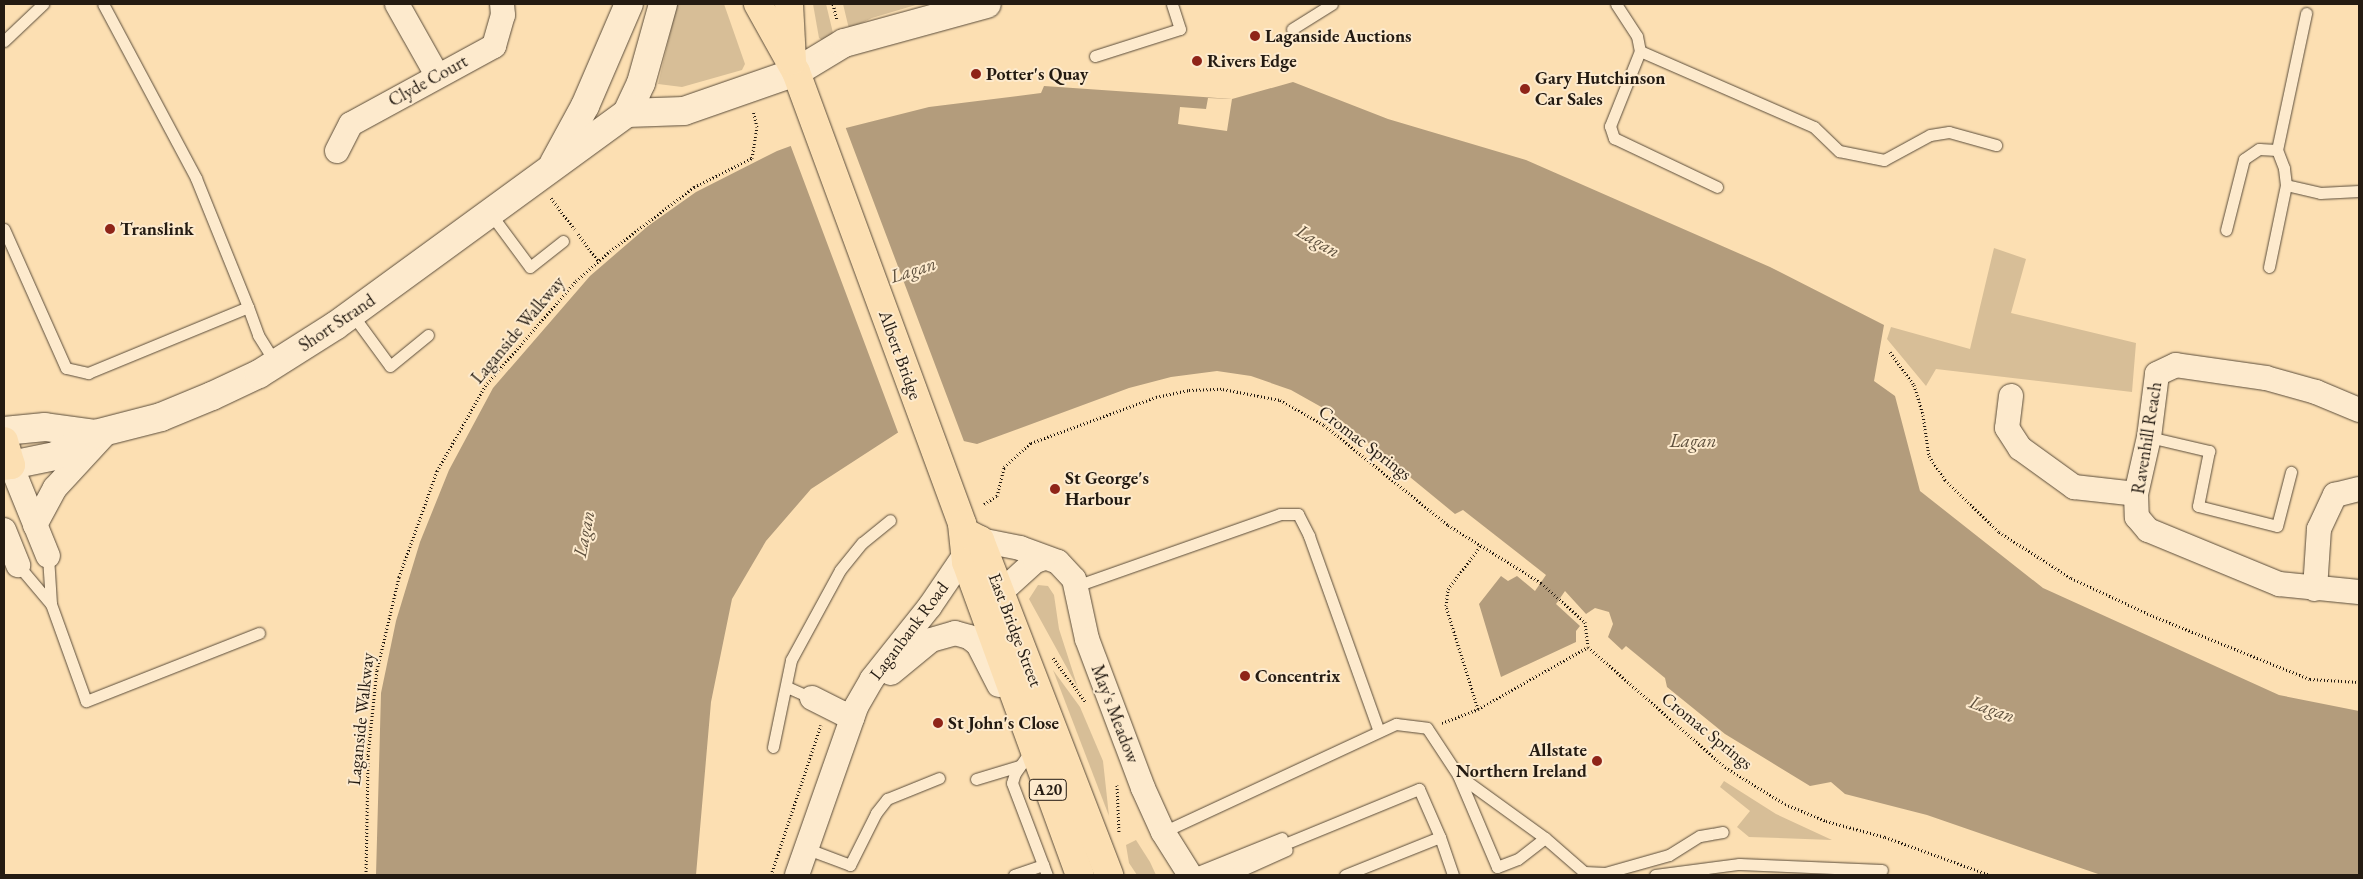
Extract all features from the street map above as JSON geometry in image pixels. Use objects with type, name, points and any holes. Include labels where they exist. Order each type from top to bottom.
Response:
[{"type":"main road","name":"Short Strand","points":[[545,171],[585,106],[630,4]]},
{"type":"main road","name":"Short Strand","points":[[6,457],[55,456],[101,433],[161,417],[276,364],[352,314],[545,171],[606,131],[627,113],[641,83],[663,4]]},
{"type":"main road","name":"A20","points":[[789,4],[794,67]]},
{"type":"main road","points":[[627,113],[684,111],[753,86],[844,43],[919,20],[978,7]]},
{"type":"main road","name":"A20","points":[[764,10],[794,67]]},
{"type":"main road","name":"Albert Bridge","points":[[794,67],[942,468]]},
{"type":"main road","name":"Short Strand","points":[[4,431],[45,427],[101,433]]},
{"type":"main road","name":"East Bridge Street","points":[[942,468],[970,543],[1015,700],[1026,757],[1080,875]]},
{"type":"main road","name":"East Bridge Street","points":[[970,543],[1000,593],[1109,875]]},
{"type":"street","points":[[397,4],[437,76]]},
{"type":"street","name":"Clyde Court","points":[[337,151],[351,124],[494,46],[503,15],[502,4]]},
{"type":"street","name":"Ravenhill Reach","points":[[2359,410],[2316,392],[2266,378],[2176,365],[2157,374],[2149,437],[2136,494],[2137,517],[2148,530],[2279,584],[2359,592]]},
{"type":"street","points":[[2011,396],[2007,428],[2020,448],[2074,487],[2136,494]]},
{"type":"street","points":[[35,525],[55,488],[101,433]]},
{"type":"street","points":[[6,457],[48,556]]},
{"type":"street","points":[[2315,589],[2319,529],[2335,495],[2359,489]]},
{"type":"street","points":[[5,535],[18,565]]},
{"type":"street","name":"May's Meadow","points":[[970,543],[1020,548],[1058,562],[1076,586],[1087,639],[1163,832],[1190,875]]},
{"type":"street","name":"Laganbank Road","points":[[797,875],[804,847],[854,712],[872,679],[930,606],[970,543]]},
{"type":"street","points":[[1000,593],[1035,561],[1044,558]]},
{"type":"street","name":"Laganbank Road","points":[[854,712],[912,652],[931,640],[955,633],[969,637],[978,644],[997,683],[1015,700]]},
{"type":"street","points":[[812,698],[854,712]]},
{"type":"lane","points":[[4,41],[43,4]]},
{"type":"lane","points":[[103,4],[196,178],[258,335],[276,364]]},
{"type":"lane","points":[[1095,56],[1180,29],[1172,4]]},
{"type":"lane","points":[[1292,30],[1332,4]]},
{"type":"lane","points":[[1616,4],[1636,36],[1640,51],[1610,126],[1614,138],[1717,187]]},
{"type":"lane","points":[[2268,267],[2286,185],[2284,168],[2277,150],[2306,13]]},
{"type":"lane","points":[[1640,51],[1814,127],[1839,151],[1884,160],[1930,134],[1950,132],[1996,145]]},
{"type":"lane","points":[[2226,230],[2244,159],[2259,149],[2277,150]]},
{"type":"lane","points":[[2286,185],[2320,193],[2359,191]]},
{"type":"lane","points":[[490,213],[530,266],[563,241]]},
{"type":"lane","points":[[4,229],[66,368],[88,373],[248,307]]},
{"type":"lane","points":[[352,314],[390,366],[428,335]]},
{"type":"lane","points":[[2149,437],[2209,450],[2198,506],[2277,526],[2291,472]]},
{"type":"lane","points":[[1076,586],[1280,514],[1298,514],[1309,536],[1379,731]]},
{"type":"lane","points":[[773,747],[792,660],[840,570],[862,543],[890,520]]},
{"type":"lane","points":[[48,556],[51,604],[86,701],[259,633]]},
{"type":"lane","points":[[18,565],[51,604]]},
{"type":"lane","points":[[787,687],[812,698]]},
{"type":"lane","points":[[1163,832],[1396,724],[1427,728],[1458,775],[1498,871],[1518,859],[1545,838]]},
{"type":"lane","points":[[976,778],[1026,757]]},
{"type":"lane","points":[[1014,875],[1045,870],[1012,783],[1026,757]]},
{"type":"lane","points":[[1458,775],[1545,838],[1584,872],[1605,873],[1669,855],[1700,836],[1723,832]]},
{"type":"lane","points":[[804,847],[850,865],[876,813],[887,799],[939,778]]},
{"type":"lane","points":[[1209,875],[1419,789],[1440,837],[1453,875]]},
{"type":"lane","points":[[1190,875],[1281,838],[1303,836]]},
{"type":"lane","points":[[1231,875],[1271,859],[1303,836]]},
{"type":"lane","points":[[1345,875],[1440,837]]},
{"type":"lane","points":[[1655,875],[1739,864],[1882,870]]},
{"type":"path","points":[[834,4],[840,29]]},
{"type":"path","name":"Laganside Walkway","points":[[366,875],[368,755],[377,670],[399,577],[437,471],[485,386],[576,281],[694,187],[752,158],[757,127],[752,109],[756,97],[753,86]]},
{"type":"path","points":[[545,171],[599,262]]},
{"type":"path","points":[[1890,352],[1903,366],[1914,385],[1923,415],[1928,456],[1945,480],[1999,532],[2071,578],[2153,616],[2310,679],[2359,682]]},
{"type":"path","name":"Cromac Springs","points":[[984,504],[997,496],[1004,467],[1031,443],[1156,396],[1189,390],[1223,389],[1280,400],[1324,425],[1448,525],[1482,544],[1541,583],[1585,622],[1588,646],[1725,767],[1785,804],[1826,821],[1885,837],[1990,875]]},
{"type":"path","points":[[1478,709],[1446,606],[1448,589],[1482,544]]},
{"type":"path","points":[[1427,728],[1478,709],[1588,646]]},
{"type":"path","points":[[1049,653],[1091,709]]},
{"type":"path","points":[[1117,777],[1119,841]]},
{"type":"path","points":[[771,875],[802,783]]},
{"type":"shaded area","points":[[677,4],[724,4],[745,64],[742,70],[682,87],[658,84]]},
{"type":"shaded area","points":[[813,4],[826,4],[833,33],[822,40],[819,38]]},
{"type":"shaded area","points":[[843,4],[919,4],[872,18],[849,29]]},
{"type":"shaded area","points":[[1994,248],[2026,259],[2011,313],[2136,343],[2132,392],[1936,369],[1926,386],[1887,339],[1891,327],[1970,349]]},
{"type":"shaded area","points":[[1038,585],[1048,586],[1054,595],[1059,629],[1078,688],[1029,599]]},
{"type":"shaded area","points":[[1053,670],[1080,707],[1103,761],[1109,816]]},
{"type":"shaded area","points":[[1724,781],[1776,814],[1832,840],[1749,837],[1737,827],[1750,811],[1720,787]]},
{"type":"shaded area","points":[[1136,840],[1156,875],[1137,875],[1129,863],[1126,845]]},
{"type":"water","name":"Lagan","points":[[1293,82],[1388,119],[1526,160],[1770,267],[1884,325],[1874,381],[1895,396],[1920,491],[2043,588],[2279,695],[2359,711],[2359,875],[2101,875],[1927,815],[1845,794],[1831,782],[1810,786],[1725,734],[1667,687],[1665,678],[1626,646],[1622,650],[1608,637],[1613,624],[1609,612],[1595,608],[1586,614],[1565,591],[1556,604],[1580,626],[1576,631],[1576,642],[1501,677],[1479,604],[1501,576],[1508,581],[1517,576],[1535,591],[1546,575],[1463,510],[1455,514],[1332,413],[1291,390],[1251,376],[1217,371],[1171,377],[1129,388],[977,444],[905,428],[811,489],[766,541],[732,599],[711,702],[696,875],[376,875],[381,693],[396,621],[420,542],[449,470],[493,388],[590,276],[648,226],[696,192],[777,151],[826,133],[929,107],[1041,93],[1044,86],[1232,99]]},
{"type":"pier","points":[[1208,98],[1232,99],[1227,131],[1178,124],[1180,107],[1206,109]]},
{"type":"pier","points":[[845,126],[965,444],[906,431],[899,435],[790,144]]},
{"type":"place","name":"Laganside Auctions","points":[[1255,36]]},
{"type":"place","name":"Rivers Edge","points":[[1197,61]]},
{"type":"place","name":"Potter's Quay","points":[[976,74]]},
{"type":"place","name":"Gary Hutchinson Car Sales","points":[[1525,89]]},
{"type":"place","name":"Translink","points":[[110,229]]},
{"type":"place","name":"St George's Harbour","points":[[1055,489]]},
{"type":"place","name":"Concentrix","points":[[1245,676]]},
{"type":"place","name":"St John's Close","points":[[938,723]]},
{"type":"place","name":"Allstate Northern Ireland","points":[[1597,761]]}]
